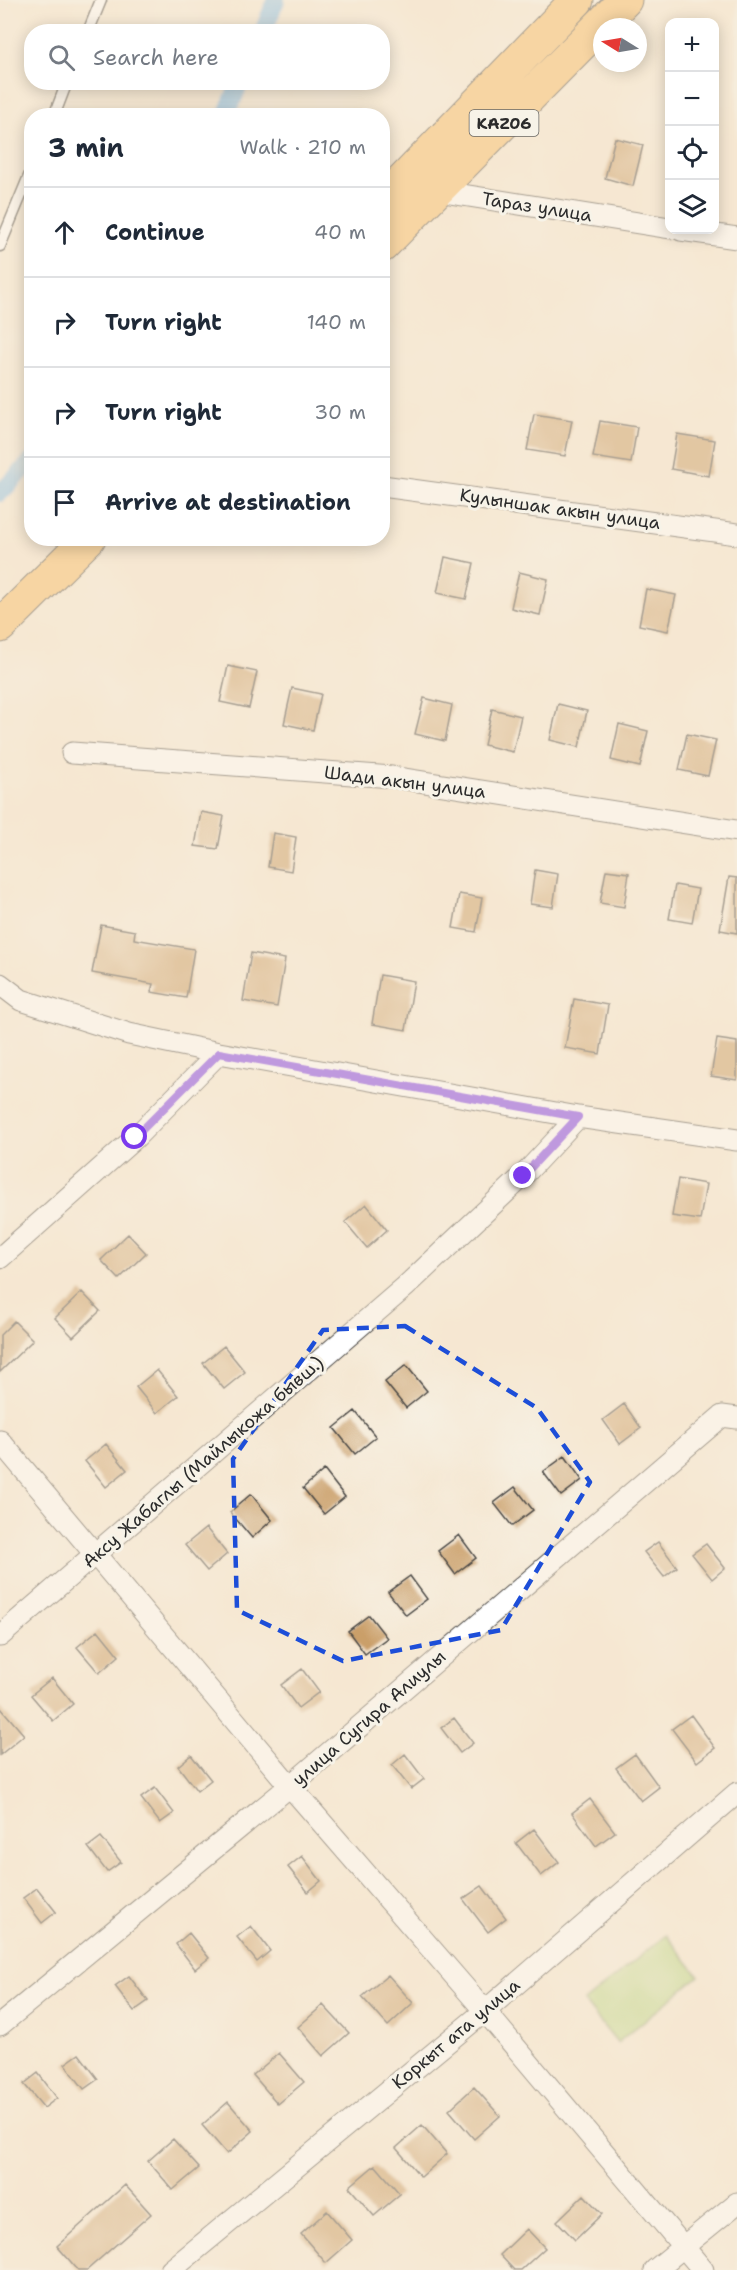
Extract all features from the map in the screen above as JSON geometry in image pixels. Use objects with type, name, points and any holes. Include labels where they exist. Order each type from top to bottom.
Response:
[{"type":"highway","name":"KАZ06","points":[[390,194],[577,0]]},
{"type":"highway","name":"KАZ06","points":[[390,238],[625,0]]},
{"type":"highway","points":[[0,594],[49,546]]},
{"type":"highway","points":[[0,626],[81,546]]},
{"type":"street","name":"Тараз улица","points":[[410,174],[437,191],[665,227]]},
{"type":"street","points":[[709,234],[737,238]]},
{"type":"street","name":"Кулыншак акын улица","points":[[390,487],[737,534]]},
{"type":"street","name":"Шади акын улица","points":[[72,753],[392,777],[737,831]]},
{"type":"street","points":[[0,984],[21,1000],[129,1034],[219,1053],[578,1117],[737,1140]]},
{"type":"street","points":[[0,1258],[135,1137],[219,1053]]},
{"type":"street","name":"Аксу Жабаглы (Майлыкожа бывш.)","points":[[0,1636],[405,1287],[523,1176],[578,1117]]},
{"type":"street","name":"улица Сугира Алиулы","points":[[0,2025],[290,1786],[722,1416],[737,1418]]},
{"type":"street","points":[[0,1441],[290,1786],[485,2011],[703,2270]]},
{"type":"street","name":"Коркыт ата улица","points":[[171,2270],[485,2011],[737,1793]]},
{"type":"street","points":[[655,2270],[737,2203]]},
{"type":"lane","points":[[91,24],[101,0]]},
{"type":"lane","points":[[57,108],[64,90]]},
{"type":"lane","points":[[0,246],[24,188]]},
{"type":"highlighted area","points":[[405,1326],[537,1408],[590,1482],[501,1630],[343,1661],[237,1610],[233,1459],[323,1330]]},
{"type":"green space","points":[[666,1935],[699,1976],[617,2043],[584,2002]]},
{"type":"building","points":[[615,138],[643,145],[633,186],[605,178]]},
{"type":"building","points":[[534,414],[572,420],[565,456],[527,450]]},
{"type":"building","points":[[600,421],[637,427],[631,463],[593,457]]},
{"type":"building","points":[[677,434],[715,440],[709,476],[671,469]]},
{"type":"building","points":[[445,557],[474,563],[466,599],[437,593]]},
{"type":"building","points":[[519,572],[548,579],[540,615],[511,608]]},
{"type":"building","points":[[646,589],[676,595],[668,631],[639,625]]},
{"type":"building","points":[[228,666],[257,672],[249,708],[220,702]]},
{"type":"building","points":[[292,688],[321,694],[313,730],[284,724]]},
{"type":"building","points":[[424,698],[452,705],[445,741],[415,734]]},
{"type":"building","points":[[558,704],[587,711],[579,747],[550,740]]},
{"type":"building","points":[[492,709],[521,716],[513,752],[484,745]]},
{"type":"building","points":[[619,724],[648,731],[640,767],[611,760]]},
{"type":"building","points":[[687,734],[716,740],[708,776],[679,770]]},
{"type":"building","points":[[201,812],[224,816],[218,849],[195,846]]},
{"type":"building","points":[[273,833],[296,837],[291,871],[268,867]]},
{"type":"building","points":[[535,870],[558,874],[553,907],[530,904]]},
{"type":"building","points":[[606,870],[629,873],[624,907],[600,903]]},
{"type":"building","points":[[729,877],[737,878],[737,933],[720,930]]},
{"type":"building","points":[[675,885],[698,889],[692,923],[669,919]]},
{"type":"building","points":[[459,894],[482,898],[476,932],[453,928]]},
{"type":"building","points":[[101,925],[135,931],[134,939],[194,949],[186,998],[151,992],[153,984],[92,973]]},
{"type":"building","points":[[251,953],[285,959],[277,1007],[243,1001]]},
{"type":"building","points":[[380,975],[414,981],[406,1030],[372,1024]]},
{"type":"building","points":[[574,999],[608,1005],[600,1054],[565,1048]]},
{"type":"building","points":[[717,1039],[737,1042],[737,1080],[711,1076]]},
{"type":"building","points":[[678,1179],[706,1184],[700,1220],[672,1216]]},
{"type":"building","points":[[366,1204],[387,1230],[367,1248],[345,1222]]},
{"type":"building","points":[[128,1234],[146,1253],[119,1279],[101,1260]]},
{"type":"building","points":[[82,1292],[100,1311],[73,1337],[55,1318]]},
{"type":"building","points":[[14,1321],[33,1340],[0,1372],[0,1335]]},
{"type":"building","points":[[224,1346],[245,1372],[224,1389],[203,1363]]},
{"type":"building","points":[[406,1365],[427,1391],[406,1408],[385,1382]]},
{"type":"building","points":[[157,1370],[178,1396],[157,1413],[136,1387]]},
{"type":"building","points":[[624,1404],[641,1428],[620,1444],[603,1420]]},
{"type":"building","points":[[355,1411],[376,1437],[355,1454],[334,1428]]},
{"type":"building","points":[[106,1444],[127,1470],[106,1487],[85,1461]]},
{"type":"building","points":[[565,1456],[582,1480],[561,1496],[543,1472]]},
{"type":"building","points":[[324,1470],[345,1497],[324,1514],[303,1488]]},
{"type":"building","points":[[515,1487],[533,1510],[512,1526],[494,1503]]},
{"type":"building","points":[[251,1494],[272,1520],[252,1538],[230,1512]]},
{"type":"building","points":[[206,1528],[227,1554],[207,1571],[185,1545]]},
{"type":"building","points":[[459,1535],[476,1558],[455,1574],[438,1551]]},
{"type":"building","points":[[658,1542],[677,1567],[664,1577],[644,1552]]},
{"type":"building","points":[[706,1544],[725,1568],[712,1579],[692,1554]]},
{"type":"building","points":[[410,1576],[427,1599],[406,1615],[388,1592]]},
{"type":"building","points":[[369,1615],[387,1638],[365,1654],[348,1631]]},
{"type":"building","points":[[98,1630],[119,1656],[99,1673],[77,1647]]},
{"type":"building","points":[[302,1669],[319,1692],[298,1708],[281,1685]]},
{"type":"building","points":[[52,1678],[73,1704],[53,1721],[31,1695]]},
{"type":"building","points":[[0,1707],[24,1735],[0,1755]]},
{"type":"building","points":[[691,1715],[715,1748],[697,1762],[672,1729]]},
{"type":"building","points":[[454,1718],[473,1743],[460,1753],[441,1728]]},
{"type":"building","points":[[405,1754],[424,1779],[411,1789],[392,1765]]},
{"type":"building","points":[[635,1754],[659,1787],[641,1801],[616,1768]]},
{"type":"building","points":[[191,1755],[211,1780],[197,1791],[178,1766]]},
{"type":"building","points":[[155,1788],[174,1813],[160,1823],[141,1798]]},
{"type":"building","points":[[590,1799],[615,1832],[596,1846],[572,1813]]},
{"type":"building","points":[[534,1829],[559,1862],[541,1876],[516,1843]]},
{"type":"building","points":[[101,1837],[121,1862],[107,1872],[88,1847]]},
{"type":"building","points":[[302,1856],[321,1881],[308,1892],[288,1867]]},
{"type":"building","points":[[482,1886],[506,1918],[488,1932],[463,1899]]},
{"type":"building","points":[[37,1888],[56,1912],[42,1923],[23,1898]]},
{"type":"building","points":[[251,1926],[270,1951],[257,1962],[237,1937]]},
{"type":"building","points":[[189,1933],[209,1958],[195,1969],[176,1944]]},
{"type":"building","points":[[388,1975],[413,2003],[388,2026],[362,1997]]},
{"type":"building","points":[[129,1976],[148,2001],[134,2011],[115,1986]]},
{"type":"building","points":[[323,2005],[349,2033],[323,2056],[298,2027]]},
{"type":"building","points":[[279,2053],[304,2082],[278,2104],[253,2075]]},
{"type":"building","points":[[79,2054],[98,2079],[84,2089],[65,2064]]},
{"type":"building","points":[[38,2073],[57,2098],[44,2108],[24,2084]]},
{"type":"building","points":[[474,2087],[500,2116],[474,2139],[449,2110]]},
{"type":"building","points":[[228,2102],[253,2131],[227,2154],[202,2125]]},
{"type":"building","points":[[422,2125],[447,2154],[421,2177],[396,2148]]},
{"type":"building","points":[[173,2139],[199,2168],[173,2190],[148,2161]]},
{"type":"building","points":[[375,2165],[400,2194],[374,2216],[349,2187]]},
{"type":"building","points":[[125,2185],[151,2214],[87,2270],[78,2270],[57,2246]]},
{"type":"building","points":[[584,2195],[602,2214],[575,2240],[557,2221]]},
{"type":"building","points":[[327,2211],[352,2240],[326,2263],[301,2234]]},
{"type":"building","points":[[527,2229],[545,2248],[521,2270],[514,2270],[500,2255]]},
{"type":"waterway","points":[[266,24],[276,0]]},
{"type":"waterway","points":[[229,108],[237,90]]},
{"type":"waterway","points":[[0,493],[24,469]]},
{"type":"route","points":[[135,1137],[219,1053],[578,1117],[523,1176]]}]
